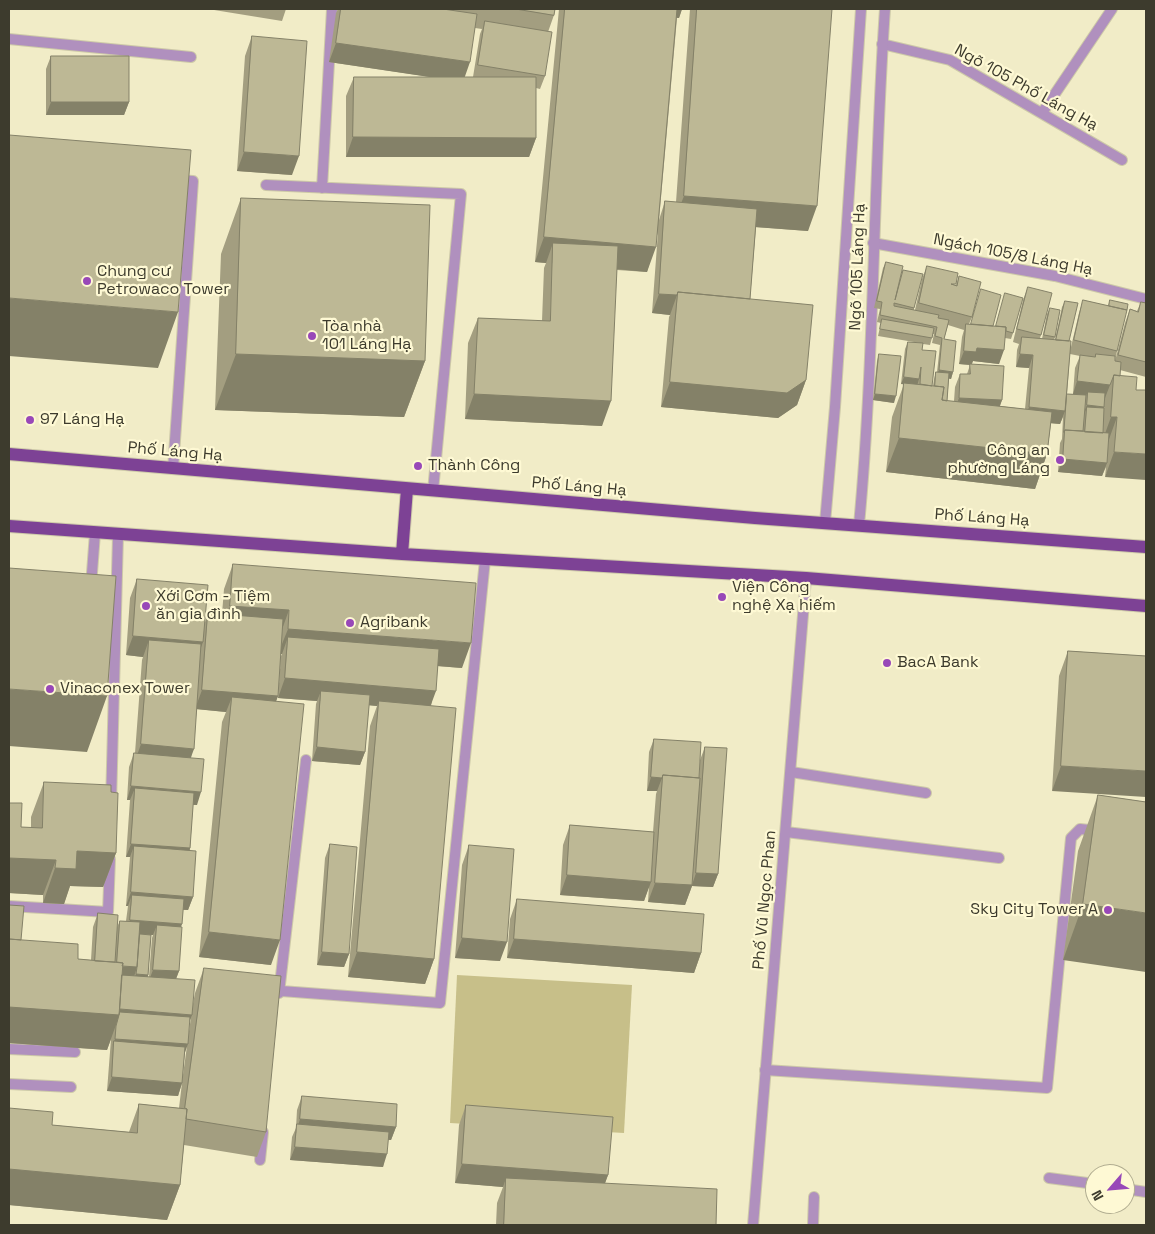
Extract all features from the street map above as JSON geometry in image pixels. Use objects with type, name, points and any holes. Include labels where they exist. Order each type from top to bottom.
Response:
[{"type":"main road","name":"Phố Láng Hạ","points":[[9,454],[859,526],[1146,547]]},
{"type":"main road","points":[[402,554],[408,489]]},
{"type":"main road","points":[[9,526],[486,560],[806,578],[1146,606]]},
{"type":"street","points":[[322,188],[332,9]]},
{"type":"street","points":[[825,523],[835,407],[861,9]]},
{"type":"street","name":"Ngõ 105 Láng Hạ","points":[[859,526],[868,405],[873,243],[884,9]]},
{"type":"street","points":[[1042,113],[1112,9]]},
{"type":"street","points":[[9,39],[191,57]]},
{"type":"street","name":"Ngõ 105 Phố Láng Hạ","points":[[882,44],[950,60],[1122,160]]},
{"type":"street","points":[[164,179],[193,181],[173,469]]},
{"type":"street","points":[[266,185],[461,194],[433,491]]},
{"type":"street","name":"Ngách 105/8 Láng Hạ","points":[[873,243],[1055,276],[1146,298]]},
{"type":"street","points":[[91,600],[95,533]]},
{"type":"street","points":[[111,812],[118,535]]},
{"type":"street","points":[[261,989],[279,997],[440,1003],[486,560]]},
{"type":"street","name":"Phố Vũ Ngọc Phan","points":[[753,1225],[806,578]]},
{"type":"street","points":[[279,997],[306,760]]},
{"type":"street","points":[[791,772],[926,793]]},
{"type":"street","points":[[766,1070],[1047,1088],[1070,838],[1080,829],[1104,832]]},
{"type":"street","points":[[786,832],[999,858]]},
{"type":"street","points":[[9,906],[108,912],[110,852]]},
{"type":"street","points":[[9,1049],[75,1052]]},
{"type":"street","points":[[9,1084],[71,1087]]},
{"type":"street","points":[[260,1160],[265,1120]]},
{"type":"street","points":[[1049,1178],[1085,1183]]},
{"type":"street","points":[[813,1225],[814,1197]]},
{"type":"shaded area","points":[[457,975],[632,985],[624,1133],[450,1123]]},
{"type":"building","points":[[341,9],[443,9],[477,14],[470,62],[336,43]]},
{"type":"building","points":[[516,9],[555,9],[554,15]]},
{"type":"building","points":[[565,9],[677,9],[656,247],[544,237]]},
{"type":"building","points":[[697,9],[832,9],[817,206],[684,196]]},
{"type":"building","points":[[485,21],[552,32],[545,76],[478,65]]},
{"type":"building","points":[[252,36],[307,41],[299,156],[244,152]]},
{"type":"building","points":[[51,56],[129,56],[129,102],[51,102]]},
{"type":"building","points":[[354,77],[536,77],[536,138],[353,137]]},
{"type":"building","points":[[9,135],[191,150],[178,312],[9,298]]},
{"type":"building","points":[[241,198],[430,205],[425,361],[236,354]]},
{"type":"building","points":[[665,201],[757,209],[750,299],[678,292],[677,295],[659,294]]},
{"type":"building","points":[[553,243],[618,246],[611,401],[474,394],[478,318],[550,321]]},
{"type":"building","points":[[886,262],[903,266],[895,300],[903,270],[923,274],[914,308],[894,303],[894,306],[939,315],[938,318],[949,320],[944,339],[956,341],[953,372],[939,370],[942,338],[935,336],[937,327],[880,315],[882,302],[877,301]]},
{"type":"building","points":[[927,266],[958,273],[956,284],[951,284],[957,286],[959,276],[981,282],[972,317],[919,303]]},
{"type":"building","points":[[1028,287],[1052,293],[1041,335],[1017,329]]},
{"type":"building","points":[[981,289],[1001,295],[993,326],[971,324]]},
{"type":"building","points":[[678,292],[813,305],[806,380],[787,393],[670,382]]},
{"type":"building","points":[[1005,293],[1023,298],[1013,333],[1006,331],[1006,327],[996,326]]},
{"type":"building","points":[[1083,300],[1127,310],[1117,351],[1074,340]]},
{"type":"building","points":[[1110,300],[1128,304],[1127,310],[1109,306]]},
{"type":"building","points":[[1065,301],[1078,303],[1069,341],[1056,340]]},
{"type":"building","points":[[1141,302],[1146,303],[1146,362],[1118,355],[1130,309],[1138,312]]},
{"type":"building","points":[[1050,308],[1060,310],[1055,337],[1044,335]]},
{"type":"building","points":[[882,319],[934,328],[932,338],[880,329]]},
{"type":"building","points":[[966,324],[1006,327],[1004,350],[977,348],[976,352],[964,351]]},
{"type":"building","points":[[1022,337],[1071,341],[1065,411],[1029,407],[1033,355],[1020,354]]},
{"type":"building","points":[[908,342],[923,343],[922,350],[936,351],[932,386],[920,384],[921,367],[919,379],[904,377]]},
{"type":"building","points":[[879,354],[901,356],[896,396],[875,394]]},
{"type":"building","points":[[1096,354],[1115,356],[1115,361],[1121,362],[1120,376],[1114,375],[1110,385],[1077,381],[1080,355],[1095,357]]},
{"type":"building","points":[[970,364],[1004,366],[1002,400],[959,398],[960,374],[970,374]]},
{"type":"building","points":[[936,372],[949,373],[947,401],[942,400],[944,387],[935,386]]},
{"type":"building","points":[[1114,375],[1137,377],[1136,390],[1146,390],[1146,454],[1114,452],[1117,417],[1111,417]]},
{"type":"building","points":[[904,383],[944,387],[942,400],[1052,412],[1047,454],[899,438]]},
{"type":"building","points":[[1088,392],[1105,393],[1104,407],[1087,405]]},
{"type":"building","points":[[1067,394],[1086,395],[1083,431],[1065,430],[1064,432]]},
{"type":"building","points":[[1087,407],[1104,408],[1103,433],[1085,432]]},
{"type":"building","points":[[1065,430],[1109,433],[1107,463],[1063,459]]},
{"type":"building","points":[[233,564],[476,583],[471,643],[288,629],[289,610],[230,606]]},
{"type":"building","points":[[9,568],[116,576],[107,696],[9,689]]},
{"type":"building","points":[[137,579],[208,585],[203,642],[133,636]]},
{"type":"building","points":[[208,613],[283,619],[278,696],[202,690]]},
{"type":"building","points":[[288,637],[439,649],[436,691],[285,678]]},
{"type":"building","points":[[149,640],[201,644],[194,749],[141,744]]},
{"type":"building","points":[[1068,651],[1146,656],[1146,771],[1061,766]]},
{"type":"building","points":[[321,691],[370,695],[365,752],[317,747]]},
{"type":"building","points":[[232,697],[304,704],[280,940],[209,932]]},
{"type":"building","points":[[379,701],[456,708],[434,959],[357,952]]},
{"type":"building","points":[[654,739],[701,742],[699,778],[663,775],[662,778],[651,777]]},
{"type":"building","points":[[705,747],[727,748],[718,874],[696,873]]},
{"type":"building","points":[[134,753],[204,759],[201,792],[131,786]]},
{"type":"building","points":[[663,775],[700,778],[692,885],[655,883]]},
{"type":"building","points":[[44,782],[111,785],[111,792],[118,793],[116,853],[77,851],[76,869],[55,868],[56,860],[9,858],[9,803],[22,803],[21,827],[42,828]]},
{"type":"building","points":[[135,788],[194,793],[190,848],[131,844]]},
{"type":"building","points":[[1098,795],[1146,802],[1146,913],[1083,904]]},
{"type":"building","points":[[570,825],[654,832],[651,882],[567,875]]},
{"type":"building","points":[[330,844],[357,847],[349,954],[322,952]]},
{"type":"building","points":[[469,845],[514,849],[507,942],[462,938]]},
{"type":"building","points":[[134,846],[196,851],[193,897],[131,892]]},
{"type":"building","points":[[132,895],[184,899],[182,924],[130,920]]},
{"type":"building","points":[[517,899],[704,914],[701,953],[514,939]]},
{"type":"building","points":[[9,905],[24,906],[21,940],[9,939]]},
{"type":"building","points":[[98,913],[118,915],[115,962],[95,961]]},
{"type":"building","points":[[120,921],[140,922],[137,967],[122,966],[123,963],[117,962]]},
{"type":"building","points":[[157,925],[182,927],[179,971],[153,970]]},
{"type":"building","points":[[140,934],[151,935],[148,975],[136,974]]},
{"type":"building","points":[[9,939],[78,944],[78,959],[123,963],[119,1015],[9,1007]]},
{"type":"building","points":[[204,968],[281,976],[266,1132],[186,1119],[187,1109],[185,1108]]},
{"type":"building","points":[[122,975],[195,980],[192,1015],[120,1009]]},
{"type":"building","points":[[120,1012],[190,1017],[188,1044],[115,1039]]},
{"type":"building","points":[[114,1041],[185,1047],[182,1083],[112,1077]]},
{"type":"building","points":[[302,1096],[397,1104],[396,1127],[300,1119]]},
{"type":"building","points":[[139,1104],[187,1109],[180,1185],[9,1169],[9,1108],[53,1112],[52,1125],[137,1133]]},
{"type":"building","points":[[466,1105],[613,1117],[608,1175],[462,1164]]},
{"type":"building","points":[[297,1124],[389,1132],[387,1154],[295,1147]]},
{"type":"building","points":[[506,1178],[717,1189],[716,1225],[504,1225]]},
{"type":"place","name":"Chung cư Petrowaco Tower","points":[[87,281]]},
{"type":"place","name":"Tòa nhà 101 Láng Hạ","points":[[312,336]]},
{"type":"place","name":"97 Láng Hạ","points":[[30,420]]},
{"type":"place","name":"Công an phường Láng","points":[[1060,460]]},
{"type":"place","name":"Thành Công","points":[[418,466]]},
{"type":"place","name":"Viện Công nghệ Xạ hiếm","points":[[722,597]]},
{"type":"place","name":"Xới Cơm - Tiệm ăn gia đình","points":[[146,606]]},
{"type":"place","name":"Agribank","points":[[350,623]]},
{"type":"place","name":"BacA Bank","points":[[887,663]]},
{"type":"place","name":"Vinaconex Tower","points":[[50,689]]},
{"type":"place","name":"Sky City Tower A","points":[[1108,910]]}]
